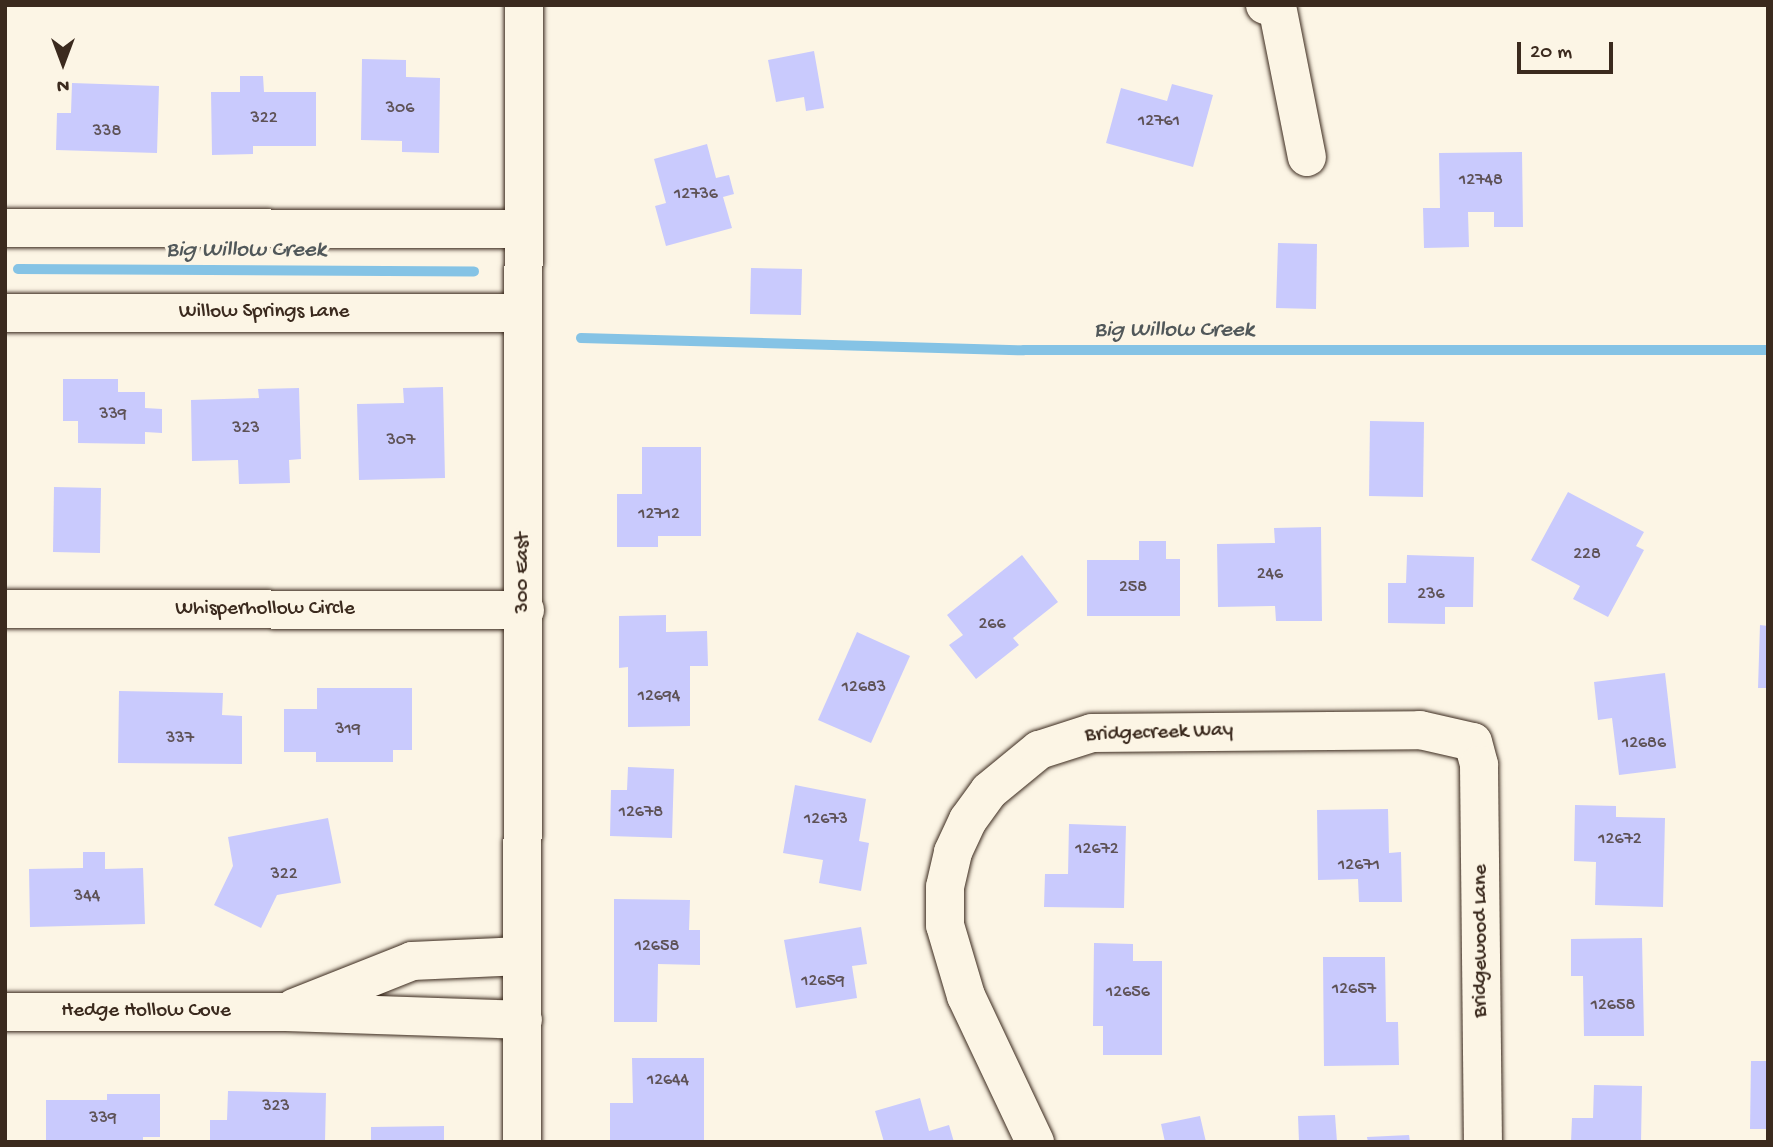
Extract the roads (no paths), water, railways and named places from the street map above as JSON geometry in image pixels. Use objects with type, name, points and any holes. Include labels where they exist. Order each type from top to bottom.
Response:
[{"type":"street","name":"300 East","points":[[522,1142],[525,610],[521,229],[524,5]]},
{"type":"street","points":[[1265,5],[1278,6],[1307,158]]},
{"type":"street","points":[[5,228],[521,229]]},
{"type":"street","name":"Willow Springs Lane","points":[[5,313],[522,313]]},
{"type":"street","name":"Whisperhollow Circle","points":[[5,609],[525,610]]},
{"type":"street","name":"Bridgecreek Way","points":[[1035,1142],[966,996],[944,925],[944,887],[958,841],[989,791],[1014,765],[1065,739],[1106,732],[1420,730],[1473,742]]},
{"type":"street","name":"Bridgewood Lane","points":[[1473,742],[1482,789],[1483,1142]]},
{"type":"street","name":"Hedge Hollow Cove","points":[[286,1012],[412,961],[522,956]]},
{"type":"street","name":"Hedge Hollow Cove","points":[[5,1012],[286,1012],[523,1020]]},
{"type":"waterway","name":"Big Willow Creek","points":[[18,269],[474,271]]},
{"type":"waterway","name":"Big Willow Creek","points":[[581,338],[1024,350],[1768,350]]}]
